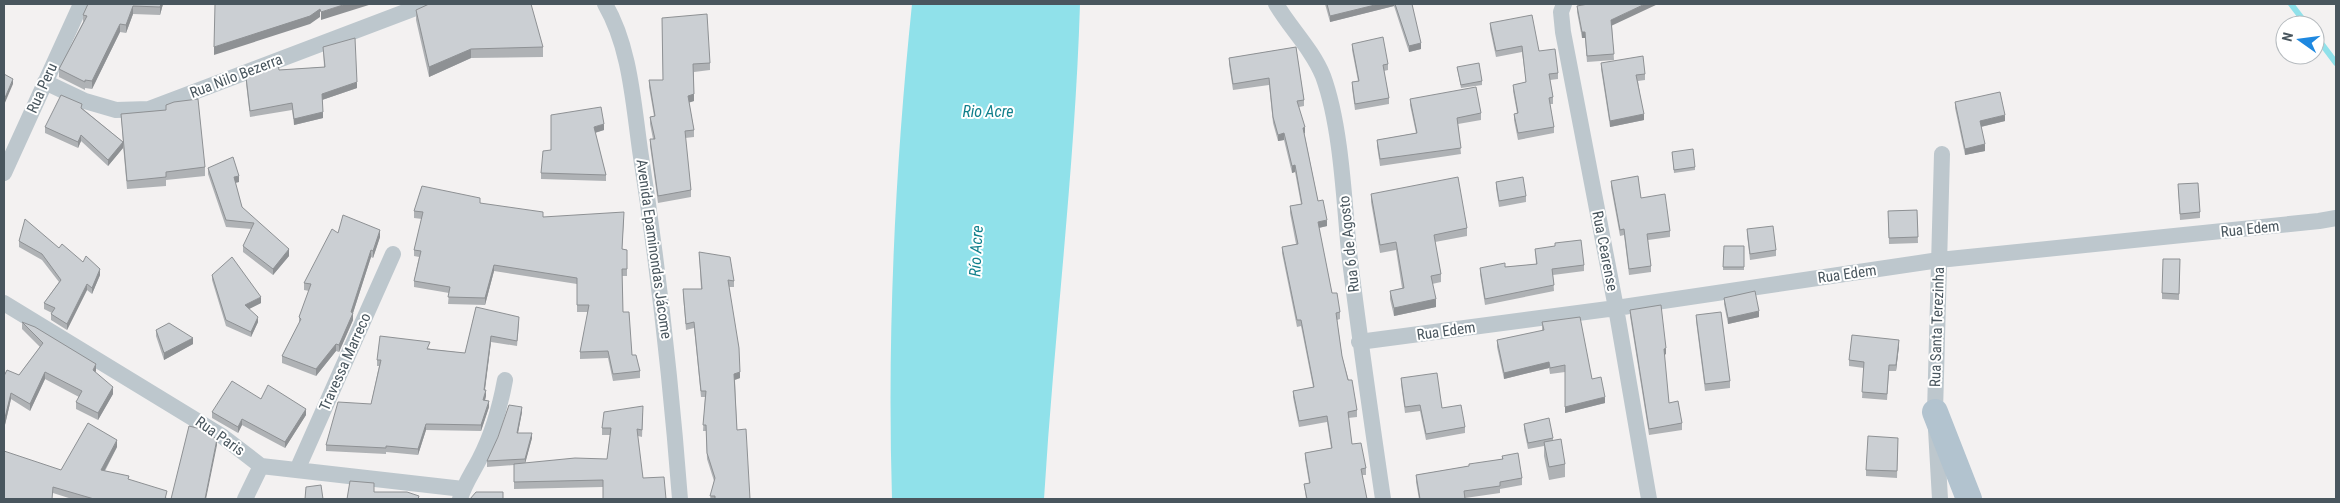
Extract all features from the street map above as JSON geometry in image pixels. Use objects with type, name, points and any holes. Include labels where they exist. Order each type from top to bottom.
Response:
[{"type":"main road","points":[[1935,412],[1969,499]]},
{"type":"street","name":"Rua Peru","points":[[4,173],[80,4]]},
{"type":"street","name":"Rua Nilo Bezerra","points":[[45,82],[84,101],[116,110],[149,109],[424,4]]},
{"type":"street","name":"Avenida Epaminondas Jácome","points":[[605,4],[620,38],[626,59],[645,177],[669,361],[680,499]]},
{"type":"street","name":"Rua 6 de Agosto","points":[[1276,4],[1313,58],[1329,97],[1340,161],[1359,342],[1383,499]]},
{"type":"street","name":"Rua Cearense","points":[[1564,4],[1561,12],[1563,32],[1616,308],[1649,499]]},
{"type":"street","name":"Rua Santa Terezinha","points":[[1940,499],[1935,412],[1942,154]]},
{"type":"street","name":"Rua Edem","points":[[1359,342],[1616,308],[1939,260],[2336,218]]},
{"type":"street","name":"Travessa Marreco","points":[[297,470],[393,254]]},
{"type":"street","name":"Rua Paris","points":[[4,303],[222,436],[261,466]]},
{"type":"street","points":[[246,499],[261,466],[461,494],[481,456],[497,417],[505,380]]},
{"type":"water","name":"Rio Acre","points":[[912,4],[1080,4],[1074,128],[1044,499],[892,499],[891,375],[894,251],[901,127]]},
{"type":"building","points":[[88,4],[161,4],[160,7],[133,6],[126,25],[120,24],[92,81],[85,80],[85,82],[59,69],[87,16],[83,15]]},
{"type":"building","points":[[215,4],[346,4],[321,12],[320,9],[310,16],[214,47]]},
{"type":"building","points":[[429,4],[531,4],[543,47],[471,49],[429,67],[416,10]]},
{"type":"building","points":[[1327,4],[1379,4],[1330,16]]},
{"type":"building","points":[[1395,4],[1412,4],[1421,43],[1409,46]]},
{"type":"building","points":[[1588,4],[1645,4],[1611,20],[1614,54],[1587,56],[1585,32],[1582,32],[1577,6]]},
{"type":"building","points":[[707,14],[710,63],[693,64],[694,94],[688,96],[694,130],[685,131],[691,190],[658,196],[650,139],[655,139],[650,117],[655,116],[649,80],[663,80],[662,18]]},
{"type":"building","points":[[1532,15],[1539,51],[1555,49],[1558,73],[1549,74],[1553,97],[1549,98],[1554,127],[1518,133],[1514,114],[1518,113],[1513,85],[1526,82],[1522,46],[1496,51],[1490,23]]},
{"type":"building","points":[[1383,37],[1388,64],[1383,65],[1389,98],[1355,104],[1352,82],[1359,81],[1352,44]]},
{"type":"building","points":[[355,38],[357,82],[322,94],[323,112],[294,119],[292,103],[250,111],[246,77],[278,64],[279,70],[325,67],[323,47]]},
{"type":"building","points":[[1296,47],[1304,100],[1297,101],[1305,127],[1303,128],[1318,201],[1323,200],[1327,220],[1318,222],[1332,293],[1337,293],[1340,312],[1336,313],[1342,356],[1348,380],[1352,380],[1357,410],[1348,412],[1352,444],[1361,443],[1366,468],[1361,469],[1367,499],[1307,499],[1304,484],[1310,483],[1305,453],[1332,448],[1327,416],[1299,421],[1293,391],[1314,387],[1301,320],[1297,320],[1282,247],[1298,244],[1290,206],[1302,204],[1295,165],[1292,166],[1284,133],[1278,135],[1273,117],[1269,78],[1233,84],[1229,58]]},
{"type":"building","points":[[1643,56],[1645,74],[1636,75],[1644,114],[1610,121],[1601,63]]},
{"type":"building","points":[[1479,63],[1482,81],[1461,85],[1457,67]]},
{"type":"building","points":[[4,74],[13,79],[4,100]]},
{"type":"building","points":[[1476,87],[1481,113],[1457,118],[1461,148],[1380,159],[1377,140],[1417,133],[1410,99]]},
{"type":"building","points":[[2000,92],[2005,115],[1980,121],[1985,144],[1965,149],[1955,102]]},
{"type":"building","points":[[61,95],[82,104],[81,108],[123,142],[108,160],[81,135],[78,142],[45,127]]},
{"type":"building","points":[[198,99],[205,167],[166,172],[166,177],[127,181],[121,114],[166,110],[166,105],[174,102]]},
{"type":"building","points":[[601,107],[604,124],[594,127],[606,175],[541,173],[543,151],[551,150],[551,115]]},
{"type":"building","points":[[1693,149],[1695,167],[1674,170],[1672,152]]},
{"type":"building","points":[[233,157],[239,176],[234,177],[242,207],[289,249],[273,269],[243,246],[254,223],[226,220],[208,168]]},
{"type":"building","points":[[1638,176],[1641,198],[1665,194],[1670,231],[1647,234],[1651,266],[1629,269],[1624,229],[1620,230],[1611,181]]},
{"type":"building","points":[[1458,177],[1467,228],[1434,235],[1441,274],[1431,276],[1436,299],[1394,308],[1390,291],[1404,288],[1396,242],[1380,245],[1371,194]]},
{"type":"building","points":[[1523,177],[1526,196],[1499,201],[1496,182]]},
{"type":"building","points":[[2198,183],[2200,212],[2180,214],[2178,184]]},
{"type":"building","points":[[422,186],[480,198],[480,203],[543,212],[543,217],[624,212],[622,249],[627,250],[627,269],[622,269],[623,312],[629,312],[632,355],[636,355],[640,371],[613,374],[608,351],[580,352],[589,305],[577,305],[577,278],[494,265],[485,298],[448,297],[450,287],[414,281],[421,251],[414,250],[423,212],[414,211]]},
{"type":"building","points":[[1917,210],[1918,237],[1889,238],[1888,211]]},
{"type":"building","points":[[343,215],[380,230],[373,251],[371,250],[351,312],[353,313],[339,345],[336,344],[316,369],[282,356],[301,319],[299,317],[311,284],[304,283],[332,229],[338,233]]},
{"type":"building","points":[[25,219],[59,248],[62,244],[83,262],[86,256],[100,269],[92,288],[87,284],[67,324],[51,314],[55,308],[44,303],[61,280],[42,254],[19,241]]},
{"type":"building","points":[[1773,226],[1776,250],[1750,254],[1747,229]]},
{"type":"building","points":[[1581,240],[1584,265],[1552,269],[1554,285],[1485,299],[1480,268],[1505,263],[1505,267],[1537,264],[1535,249],[1555,246],[1555,243]]},
{"type":"building","points":[[1724,246],[1744,246],[1744,267],[1723,267]]},
{"type":"building","points":[[699,252],[730,257],[734,281],[728,280],[739,348],[740,372],[734,374],[737,430],[746,429],[750,499],[715,499],[715,496],[710,496],[715,478],[707,453],[706,425],[703,425],[706,391],[701,391],[694,322],[686,324],[683,289],[702,289]]},
{"type":"building","points":[[232,257],[261,297],[245,305],[258,317],[251,332],[226,320],[212,275]]},
{"type":"building","points":[[2163,259],[2180,259],[2179,294],[2162,293]]},
{"type":"building","points":[[1755,291],[1759,311],[1728,318],[1724,298]]},
{"type":"building","points":[[1661,305],[1669,403],[1678,401],[1682,423],[1649,429],[1630,310]]},
{"type":"building","points":[[476,307],[519,317],[517,341],[491,336],[484,390],[486,390],[483,400],[489,401],[481,425],[426,424],[418,449],[386,446],[386,448],[326,445],[338,402],[371,404],[381,360],[377,360],[380,336],[430,342],[427,349],[465,353]]},
{"type":"building","points":[[1721,312],[1730,381],[1705,384],[1696,315]]},
{"type":"building","points":[[1580,317],[1592,379],[1601,377],[1605,397],[1565,407],[1565,365],[1550,368],[1549,362],[1504,373],[1497,340],[1544,330],[1542,322]]},
{"type":"building","points":[[22,322],[35,327],[96,364],[93,370],[113,387],[98,413],[76,402],[82,391],[45,372],[30,404],[11,393],[4,422],[4,376],[7,370],[19,375],[43,343]]},
{"type":"building","points":[[169,323],[193,338],[164,353],[156,330]]},
{"type":"building","points":[[1852,335],[1899,340],[1896,365],[1889,365],[1887,394],[1862,392],[1864,362],[1849,360]]},
{"type":"building","points":[[1437,373],[1442,408],[1461,405],[1465,427],[1426,434],[1420,405],[1405,407],[1401,378]]},
{"type":"building","points":[[232,381],[261,399],[268,385],[306,409],[285,442],[242,419],[238,427],[212,412]]},
{"type":"building","points":[[509,405],[522,407],[517,433],[532,433],[525,459],[487,461],[498,437]]},
{"type":"building","points":[[643,406],[642,430],[637,429],[643,478],[664,477],[666,499],[603,499],[603,480],[514,482],[514,464],[575,458],[607,459],[611,428],[602,428],[604,412]]},
{"type":"building","points":[[1549,418],[1553,438],[1528,443],[1524,424]]},
{"type":"building","points":[[88,423],[117,440],[101,470],[129,476],[128,479],[167,491],[165,499],[94,499],[53,487],[52,499],[4,499],[4,451],[61,470]]},
{"type":"building","points":[[189,426],[201,429],[217,439],[205,499],[171,499]]},
{"type":"building","points":[[1868,436],[1898,438],[1897,471],[1866,470]]},
{"type":"building","points":[[1561,439],[1565,464],[1549,467],[1544,442]]},
{"type":"building","points":[[1518,453],[1522,478],[1500,482],[1500,486],[1464,491],[1465,499],[1420,499],[1416,475],[1503,459],[1502,456]]},
{"type":"building","points":[[350,481],[374,483],[374,492],[407,492],[419,496],[418,499],[347,499]]},
{"type":"building","points":[[321,485],[323,499],[305,499],[306,487]]},
{"type":"building","points":[[476,492],[503,492],[503,499],[470,499]]},
{"type":"waterway","points":[[2291,4],[2299,15]]},
{"type":"waterway","points":[[2325,48],[2336,63]]},
{"type":"water label","name":"Río Acre","points":[[976,251]]}]
